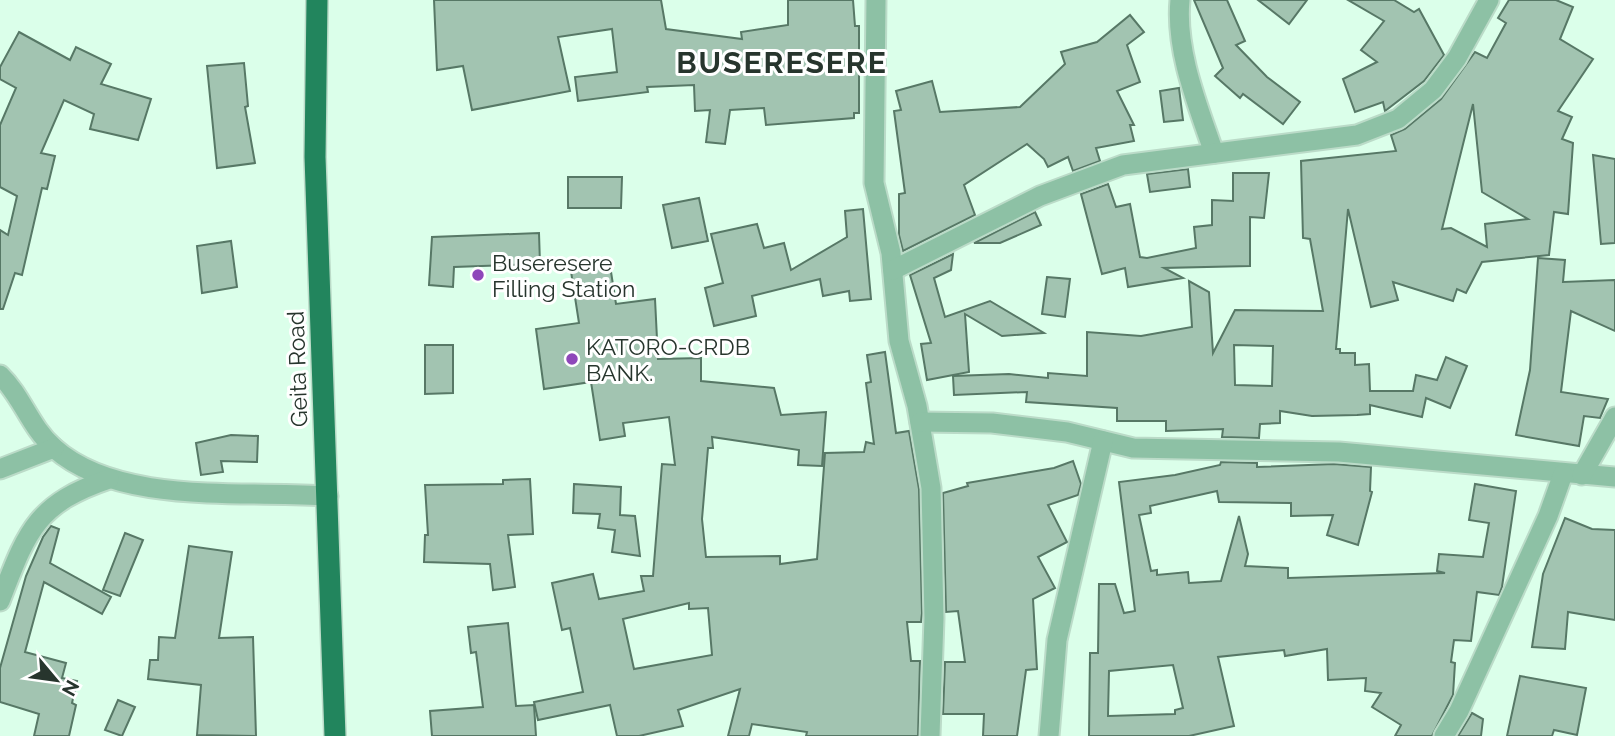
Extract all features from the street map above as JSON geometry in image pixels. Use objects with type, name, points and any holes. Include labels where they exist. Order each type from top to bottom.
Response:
[{"type":"highway","name":"Geita Road","points":[[317,0],[315,157],[335,736]]},
{"type":"street","points":[[876,0],[874,183],[893,270],[899,341],[920,422],[931,488],[934,618],[930,736]]},
{"type":"street","points":[[1180,0],[1178,15],[1190,78],[1214,153]]},
{"type":"street","points":[[893,270],[1040,196],[1123,165],[1357,135],[1398,119],[1433,90],[1457,58],[1489,0]]},
{"type":"street","points":[[0,375],[36,429],[54,449],[109,479],[143,488],[328,496]]},
{"type":"street","points":[[1444,736],[1459,711],[1544,526],[1572,474],[1615,417]]},
{"type":"street","points":[[920,422],[992,423],[1067,432],[1157,450],[1339,452],[1615,477]]},
{"type":"street","points":[[1049,736],[1057,640],[1103,441]]},
{"type":"street","points":[[0,469],[54,449]]},
{"type":"street","points":[[0,601],[17,558],[36,524],[54,503],[76,490],[109,479]]},
{"type":"building","points":[[434,0],[661,0],[666,29],[742,39],[741,32],[788,25],[788,0],[853,0],[855,26],[859,26],[859,113],[854,113],[854,118],[766,125],[764,108],[730,110],[725,144],[706,142],[710,110],[695,111],[694,85],[647,87],[648,92],[578,101],[575,77],[617,72],[612,29],[558,37],[570,91],[472,110],[463,66],[437,70]]},
{"type":"building","points":[[1194,0],[1227,0],[1245,41],[1236,45],[1267,77],[1300,102],[1283,124],[1243,94],[1240,98],[1215,76],[1223,68]]},
{"type":"building","points":[[1258,0],[1307,0],[1289,24]]},
{"type":"building","points":[[1348,0],[1394,0],[1414,12],[1419,9],[1444,55],[1424,81],[1385,111],[1383,102],[1355,112],[1343,79],[1377,62],[1361,50],[1384,21]]},
{"type":"building","points":[[1509,0],[1556,0],[1573,7],[1560,39],[1593,59],[1558,111],[1572,117],[1562,139],[1573,143],[1568,214],[1554,212],[1549,255],[1482,262],[1466,293],[1457,289],[1453,301],[1393,282],[1398,300],[1371,307],[1348,209],[1336,349],[1340,349],[1340,353],[1355,353],[1355,365],[1369,364],[1370,391],[1413,391],[1416,375],[1437,380],[1446,357],[1467,366],[1450,408],[1426,398],[1422,417],[1370,405],[1370,414],[1357,415],[1312,416],[1280,411],[1280,423],[1260,424],[1259,438],[1222,437],[1223,429],[1166,431],[1166,421],[1117,421],[1117,408],[1026,402],[1027,392],[954,395],[953,376],[1009,374],[1048,378],[1048,373],[1087,376],[1087,332],[1141,336],[1192,327],[1189,281],[1209,292],[1213,353],[1235,310],[1323,311],[1310,239],[1303,238],[1301,161],[1396,151],[1391,135],[1405,129],[1441,99],[1475,52],[1487,58],[1506,23],[1498,18]],"holes":[[[1473,104],[1482,192],[1528,219],[1485,224],[1487,247],[1451,228],[1442,229]],[[1234,345],[1273,346],[1272,386],[1235,385]]]},
{"type":"building","points":[[1130,15],[1144,32],[1127,45],[1140,82],[1117,91],[1134,125],[1130,125],[1134,141],[1096,148],[1100,161],[1073,171],[1068,157],[1048,167],[1044,159],[1027,144],[964,185],[975,215],[903,251],[899,235],[899,194],[905,193],[894,111],[901,110],[896,91],[932,81],[940,112],[1020,107],[1065,64],[1061,52],[1097,42]]},
{"type":"building","points":[[19,32],[70,60],[76,47],[111,64],[101,84],[151,99],[138,140],[90,129],[94,114],[64,100],[41,153],[55,156],[47,189],[42,188],[22,275],[15,273],[3,309],[0,309],[0,230],[8,235],[17,196],[0,187],[0,125],[16,88],[0,79],[0,67]]},
{"type":"building","points":[[244,63],[248,106],[245,107],[255,163],[217,168],[207,66]]},
{"type":"building","points":[[1179,88],[1183,120],[1164,122],[1160,91]]},
{"type":"building","points":[[1593,155],[1615,159],[1615,243],[1601,244]]},
{"type":"building","points":[[1188,169],[1190,187],[1150,192],[1147,174]]},
{"type":"building","points":[[1233,173],[1269,173],[1264,218],[1250,217],[1250,266],[1164,268],[1183,278],[1128,287],[1125,268],[1102,274],[1081,194],[1108,184],[1116,207],[1130,204],[1140,257],[1147,258],[1196,248],[1194,227],[1212,225],[1212,200],[1233,201]]},
{"type":"building","points":[[568,177],[622,177],[621,208],[568,208]]},
{"type":"building","points":[[699,198],[708,241],[672,248],[663,205]]},
{"type":"building","points":[[863,209],[871,299],[850,301],[849,291],[823,296],[820,279],[752,296],[756,316],[714,326],[705,288],[723,283],[711,234],[757,224],[764,248],[784,243],[791,270],[847,237],[845,211]]},
{"type":"building","points":[[1035,212],[1041,225],[1000,243],[974,243]]},
{"type":"building","points":[[539,233],[540,264],[454,267],[453,287],[429,285],[432,237]]},
{"type":"building","points":[[231,241],[237,287],[202,293],[197,246]]},
{"type":"building","points":[[953,254],[951,270],[934,278],[945,317],[990,301],[1044,333],[1002,336],[965,314],[969,372],[927,380],[921,344],[931,343],[910,275]]},
{"type":"building","points":[[1538,258],[1565,260],[1563,282],[1615,280],[1615,331],[1571,311],[1561,392],[1608,399],[1600,418],[1584,416],[1579,446],[1516,435],[1530,370]]},
{"type":"building","points":[[609,259],[616,304],[655,299],[658,359],[701,358],[701,381],[774,388],[781,415],[826,412],[822,466],[798,465],[799,450],[712,437],[713,448],[708,448],[702,519],[706,557],[780,556],[780,564],[817,559],[825,453],[864,452],[866,442],[874,444],[866,383],[871,382],[867,355],[885,352],[896,433],[909,431],[919,489],[922,613],[921,622],[907,622],[911,661],[920,661],[918,736],[806,736],[807,732],[752,724],[749,736],[728,736],[740,689],[678,710],[683,726],[639,736],[617,736],[610,705],[538,720],[534,702],[583,692],[570,628],[562,630],[552,583],[593,574],[599,599],[644,591],[641,576],[653,576],[662,464],[675,465],[669,417],[623,423],[625,436],[600,440],[591,382],[544,389],[536,329],[579,323],[570,265]],"holes":[[[689,603],[689,609],[708,608],[712,655],[634,669],[623,619]]]},
{"type":"building","points":[[1047,277],[1070,279],[1065,317],[1042,314]]},
{"type":"building","points":[[425,345],[453,345],[453,393],[425,394]]},
{"type":"building","points":[[231,435],[258,436],[257,462],[221,461],[223,472],[201,475],[196,443]]},
{"type":"building","points":[[1073,461],[1081,484],[1078,495],[1048,505],[1067,542],[1038,557],[1055,588],[1033,599],[1037,669],[1026,670],[1017,736],[983,736],[984,714],[943,714],[945,662],[965,662],[958,611],[946,612],[943,493],[968,486],[967,483],[1054,468]]},
{"type":"building","points":[[1221,462],[1257,463],[1257,467],[1334,464],[1371,467],[1372,492],[1358,545],[1327,535],[1333,515],[1291,516],[1291,503],[1219,502],[1217,491],[1150,506],[1151,513],[1139,515],[1151,571],[1157,570],[1157,575],[1188,572],[1189,583],[1221,581],[1239,516],[1248,554],[1245,566],[1288,568],[1288,578],[1445,573],[1437,571],[1439,554],[1483,557],[1489,523],[1469,520],[1475,484],[1516,491],[1502,587],[1499,595],[1477,592],[1471,641],[1454,640],[1451,662],[1455,663],[1453,695],[1432,736],[1395,736],[1401,725],[1372,707],[1381,693],[1365,691],[1366,678],[1328,680],[1327,649],[1285,656],[1284,650],[1218,657],[1234,726],[1189,736],[1089,736],[1090,653],[1098,653],[1099,584],[1115,584],[1124,613],[1135,611],[1119,482],[1175,475],[1220,465]],"holes":[[[1173,665],[1183,708],[1175,710],[1175,714],[1108,716],[1109,671]]]},
{"type":"building","points":[[530,479],[533,534],[508,535],[515,587],[493,590],[490,564],[424,562],[425,535],[428,535],[425,485],[503,484],[503,480]]},
{"type":"building","points":[[574,484],[621,487],[620,515],[635,516],[640,556],[612,552],[615,530],[598,528],[600,514],[573,513]]},
{"type":"building","points":[[1565,518],[1592,529],[1615,530],[1615,620],[1568,612],[1565,649],[1532,647],[1543,574]]},
{"type":"building","points":[[51,526],[59,529],[50,563],[111,597],[102,614],[44,582],[25,652],[66,663],[62,678],[77,681],[72,703],[76,705],[69,736],[34,736],[39,714],[0,702],[0,668],[26,576],[43,537]]},
{"type":"building","points":[[125,533],[143,540],[120,596],[103,590]]},
{"type":"building","points":[[189,546],[232,552],[219,638],[253,637],[256,736],[197,735],[201,685],[148,679],[150,660],[158,660],[159,637],[175,638]]},
{"type":"building","points":[[508,623],[516,706],[534,705],[536,736],[432,736],[430,711],[483,707],[476,652],[471,653],[468,627]]},
{"type":"building","points":[[1520,676],[1586,688],[1577,735],[1554,730],[1552,736],[1507,736]]},
{"type":"building","points":[[118,700],[135,707],[122,736],[105,730]]},
{"type":"building","points":[[1472,713],[1483,719],[1481,736],[1458,736]]},
{"type":"place","name":"Buseresere Filling Station","points":[[478,275]]},
{"type":"place","name":"KATORO-CRDB BANK.","points":[[572,359]]},
{"type":"district","name":"BUSERESERE","points":[[782,62]]}]
